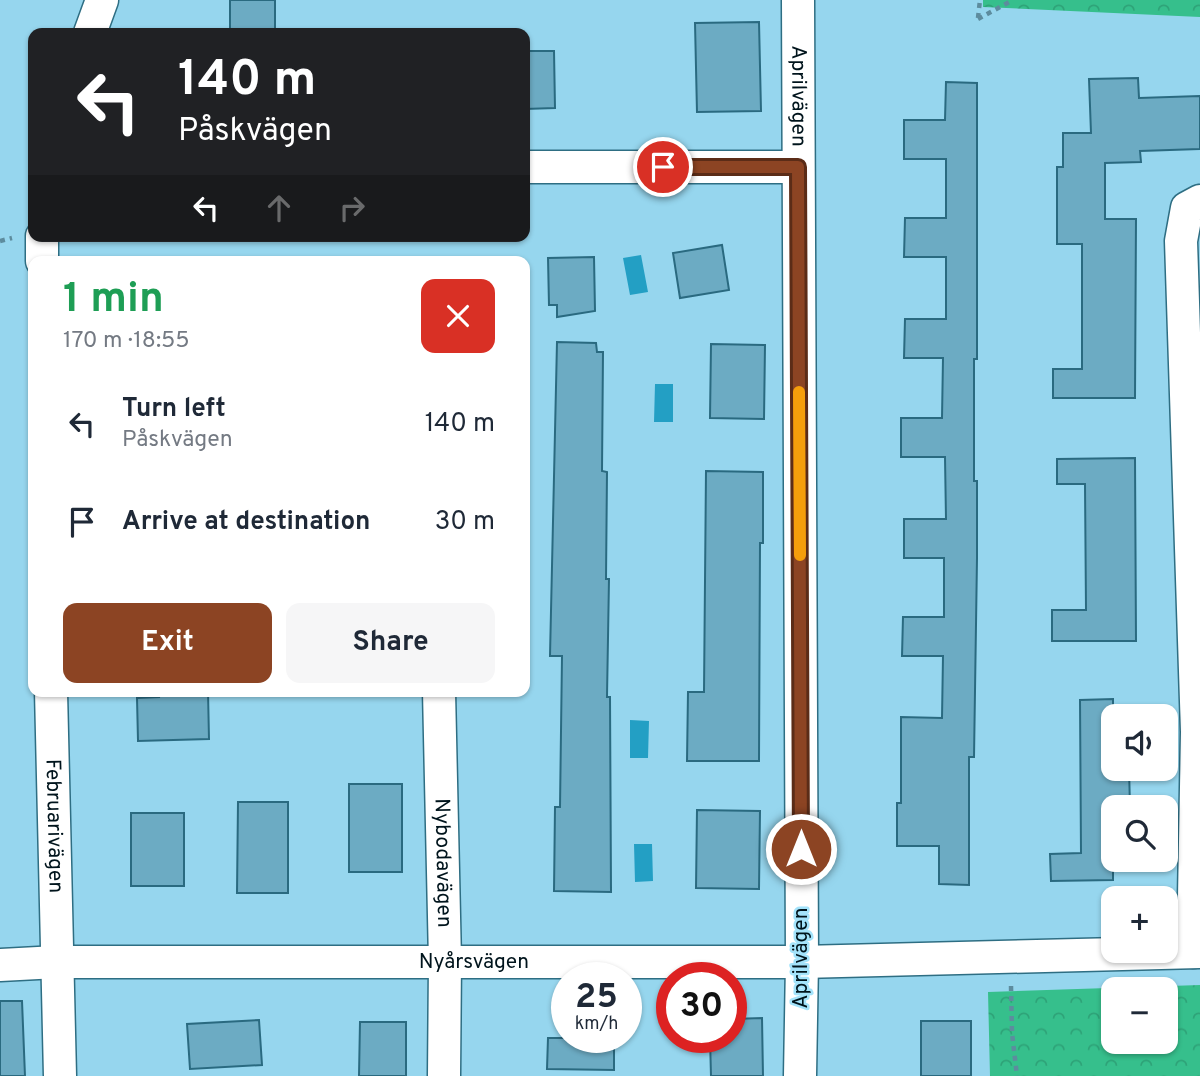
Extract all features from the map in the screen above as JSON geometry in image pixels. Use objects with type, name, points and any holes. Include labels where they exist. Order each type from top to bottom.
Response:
[{"type":"street","points":[[92,28],[102,0]]},
{"type":"street","name":"Aprilvägen","points":[[798,0],[802,962],[800,1076]]},
{"type":"street","points":[[530,167],[798,167]]},
{"type":"street","points":[[1197,952],[1198,732],[1181,241],[1187,208],[1200,201]]},
{"type":"street","name":"Februarivägen","points":[[51,697],[60,1076]]},
{"type":"street","name":"Nybodavägen","points":[[439,697],[445,961],[444,1076]]},
{"type":"street","name":"Nyårsvägen","points":[[0,965],[57,962],[802,962],[1197,952]]},
{"type":"path","points":[[979,0],[978,19],[1013,0]]},
{"type":"path","points":[[1011,984],[1012,1033],[1017,1076]]},
{"type":"green space","points":[[983,0],[1200,0],[1200,17],[983,7]]},
{"type":"green space","points":[[1200,985],[1200,1076],[990,1076],[988,992],[1101,988],[1101,1054],[1178,1054],[1178,986]]},
{"type":"water","points":[[641,255],[648,292],[630,295],[623,258]]},
{"type":"water","points":[[655,384],[673,384],[673,422],[654,422]]},
{"type":"water","points":[[630,720],[649,721],[648,758],[630,758]]},
{"type":"water","points":[[634,844],[652,844],[653,881],[635,882]]},
{"type":"building","points":[[230,0],[275,0],[275,28],[230,28]]},
{"type":"building","points":[[759,22],[761,111],[697,112],[695,23]]},
{"type":"building","points":[[530,51],[554,51],[555,108],[530,109]]},
{"type":"building","points":[[1138,78],[1139,98],[1200,96],[1200,149],[1140,151],[1141,162],[1105,163],[1105,219],[1136,219],[1135,398],[1053,398],[1053,369],[1082,369],[1082,244],[1057,244],[1057,167],[1063,167],[1063,133],[1091,133],[1089,79]]},
{"type":"building","points":[[946,82],[977,83],[974,481],[977,481],[977,558],[974,757],[969,757],[969,885],[939,884],[939,846],[897,846],[897,803],[901,803],[901,717],[942,718],[943,656],[902,656],[903,617],[944,617],[944,558],[904,558],[904,519],[946,519],[945,457],[901,457],[901,418],[942,418],[943,358],[904,358],[905,319],[946,319],[946,257],[904,257],[905,218],[946,218],[946,159],[904,159],[904,120],[945,120]]},
{"type":"building","points":[[722,245],[729,290],[680,298],[673,253]]},
{"type":"building","points":[[594,257],[595,311],[557,317],[557,305],[549,305],[548,258]]},
{"type":"building","points":[[557,342],[596,343],[597,352],[603,352],[602,471],[607,472],[607,697],[610,697],[611,892],[554,891],[555,807],[560,807],[562,656],[550,656]]},
{"type":"building","points":[[711,344],[765,345],[764,419],[710,418]]},
{"type":"building","points":[[1135,458],[1136,641],[1052,641],[1052,610],[1086,610],[1085,484],[1057,484],[1057,459]]},
{"type":"building","points":[[706,471],[763,472],[759,761],[687,761],[688,692],[704,692]]},
{"type":"building","points":[[208,697],[209,739],[138,741],[137,698]]},
{"type":"building","points":[[1113,699],[1113,704],[1101,704],[1101,781],[1129,781],[1130,795],[1101,795],[1101,872],[1113,872],[1113,880],[1051,881],[1050,854],[1081,853],[1080,700]]},
{"type":"building","points":[[349,784],[402,784],[402,872],[349,872]]},
{"type":"building","points":[[238,802],[288,802],[288,893],[237,893]]},
{"type":"building","points":[[697,810],[760,811],[759,889],[696,888]]},
{"type":"building","points":[[131,813],[184,813],[184,886],[131,886]]},
{"type":"building","points":[[0,1001],[22,1001],[25,1076],[0,1076]]},
{"type":"building","points":[[747,1018],[762,1018],[763,1076],[711,1076],[710,1053],[747,1053]]},
{"type":"building","points":[[259,1020],[262,1065],[190,1069],[187,1024]]},
{"type":"building","points":[[921,1021],[971,1021],[971,1076],[921,1076]]},
{"type":"building","points":[[360,1022],[406,1022],[406,1076],[359,1076]]},
{"type":"building","points":[[548,1038],[551,1038],[551,1053],[614,1053],[614,1070],[547,1069]]},
{"type":"slow traffic","points":[[799,392],[800,555]]},
{"type":"route","points":[[663,167],[798,167],[801,849]]}]
